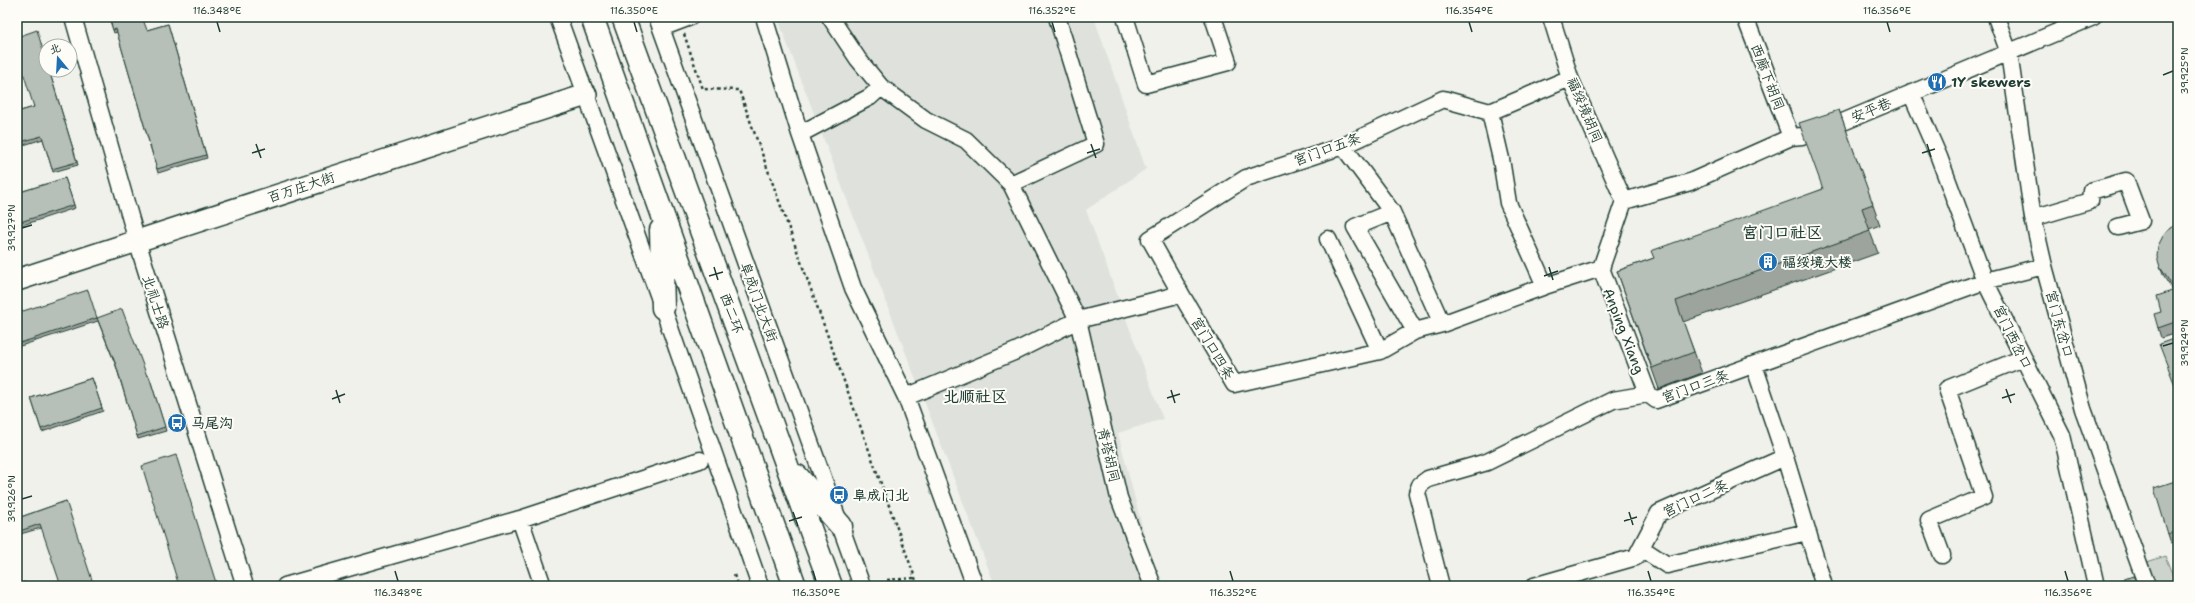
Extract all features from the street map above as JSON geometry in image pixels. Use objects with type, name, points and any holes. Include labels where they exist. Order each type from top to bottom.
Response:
[{"type":"highway","points":[[592,17],[794,586]]},
{"type":"highway","name":"西二环","points":[[624,17],[831,586]]},
{"type":"highway","points":[[660,211],[663,308]]},
{"type":"highway","points":[[788,466],[841,526]]},
{"type":"main road","name":"百万庄大街","points":[[17,280],[586,95]]},
{"type":"street","name":"北礼士路","points":[[73,17],[137,241],[245,586]]},
{"type":"street","points":[[558,17],[663,308],[760,586]]},
{"type":"street","points":[[764,17],[800,134],[853,288],[906,397],[975,586]]},
{"type":"street","name":"青塔胡同","points":[[830,17],[858,59],[881,87],[926,120],[966,140],[1011,184],[1078,320],[1119,498],[1153,586]]},
{"type":"street","points":[[1011,184],[1096,144],[1057,17]]},
{"type":"street","points":[[1125,17],[1146,84],[1228,62],[1213,17]]},
{"type":"street","name":"福绥境胡同","points":[[1551,17],[1570,78],[1624,201]]},
{"type":"street","name":"西廊下胡同","points":[[1745,17],[1791,137]]},
{"type":"street","name":"宫门东岔口","points":[[1996,17],[2009,53],[2033,218],[2044,266],[2083,409],[2147,586]]},
{"type":"street","name":"安平巷","points":[[1624,201],[1690,182],[1791,137],[1802,136],[1836,124],[2009,53],[2092,17]]},
{"type":"street","points":[[658,23],[685,19]]},
{"type":"street","name":"阜成门北大街","points":[[658,23],[862,586]]},
{"type":"street","points":[[1545,286],[1508,203],[1501,159],[1490,112],[1570,78]]},
{"type":"street","points":[[800,134],[870,97],[881,87]]},
{"type":"street","name":"宫门西岔口","points":[[1911,93],[1939,157],[1985,281],[2062,435],[2096,586]]},
{"type":"street","name":"宫门口五条","points":[[1181,294],[1150,239],[1246,178],[1343,146],[1443,99],[1490,112]]},
{"type":"street","points":[[1343,146],[1392,212],[1442,324]]},
{"type":"street","points":[[2033,218],[2090,201],[2091,191],[2126,181],[2141,221],[2118,227]]},
{"type":"street","points":[[1601,268],[1624,201]]},
{"type":"street","points":[[1392,212],[1355,227],[1415,331]]},
{"type":"street","points":[[1328,240],[1380,351]]},
{"type":"street","name":"宫门口三条","points":[[1441,586],[1417,493],[1420,485],[1428,479],[1487,462],[1613,400],[1648,394],[1656,400],[1985,281],[2044,266]]},
{"type":"street","name":"宫门口四条","points":[[1181,294],[1234,384],[1380,351],[1415,331],[1442,324],[1545,286],[1601,268]]},
{"type":"street","name":"Anping Xiang","points":[[1601,268],[1648,394]]},
{"type":"street","points":[[906,397],[1016,351],[1078,320],[1181,294]]},
{"type":"street","points":[[1942,555],[1929,520],[1984,497],[1947,389],[2023,358]]},
{"type":"street","points":[[1754,365],[1785,457],[1824,586]]},
{"type":"street","name":"宫门口二条","points":[[1534,586],[1636,556],[1659,513],[1785,457]]},
{"type":"street","points":[[285,586],[520,520],[700,460]]},
{"type":"street","points":[[520,520],[543,586]]},
{"type":"street","points":[[1641,548],[1667,565],[1807,532]]},
{"type":"path","points":[[685,19],[703,89],[739,90],[918,586]]},
{"type":"path","points":[[734,575],[738,586]]},
{"type":"path","points":[[887,580],[915,578]]},
{"type":"shaded area","points":[[777,17],[1094,17],[1146,169],[1086,210],[1163,419],[1118,433],[1150,557],[1162,586],[995,586]]},
{"type":"shaded area","points":[[2165,556],[2177,586],[2153,586],[2144,563]]},
{"type":"building","points":[[109,17],[142,17],[147,30],[168,24],[206,155],[157,169],[116,29],[113,30]]},
{"type":"building","points":[[37,30],[39,38],[38,38],[38,78],[51,78],[77,162],[52,169],[42,136],[17,143],[17,112],[34,107],[17,53],[17,37]]},
{"type":"building","name":"福绥境大楼","points":[[1839,110],[1873,204],[1862,208],[1870,231],[1676,301],[1694,352],[1652,368],[1617,271],[1654,258],[1651,251],[1823,189],[1799,123]]},
{"type":"building","points":[[65,178],[74,205],[17,223],[17,193]]},
{"type":"building","points":[[2178,224],[2178,321],[2158,328],[2154,314],[2161,312],[2157,296],[2175,290],[2160,267],[2157,257],[2158,246],[2163,236],[2170,228]]},
{"type":"building","points":[[88,290],[97,318],[17,344],[17,313]]},
{"type":"building","points":[[122,309],[147,376],[149,376],[165,427],[137,436],[116,365],[97,318]]},
{"type":"building","points":[[2173,339],[2178,351],[2178,393],[2159,344]]},
{"type":"building","points":[[92,378],[102,408],[41,429],[31,398]]},
{"type":"building","points":[[176,455],[217,586],[179,586],[142,466]]},
{"type":"building","points":[[2178,480],[2178,531],[2168,534],[2154,488]]},
{"type":"building","points":[[66,501],[94,586],[61,586],[40,524],[17,532],[17,516],[18,518]]},
{"type":"building","points":[[2133,576],[2139,586],[2105,586]]},
{"type":"building","points":[[25,582],[26,586],[17,586],[17,585]]},
{"type":"place","name":"1Y skewers","points":[[1937,82]]},
{"type":"place","name":"福绥境大楼","points":[[1768,262]]},
{"type":"place","name":"马尾沟","points":[[177,423]]},
{"type":"place","name":"阜成门北","points":[[839,495]]},
{"type":"district","name":"宫门口社区","points":[[1782,232]]},
{"type":"district","name":"北顺社区","points":[[975,396]]}]
